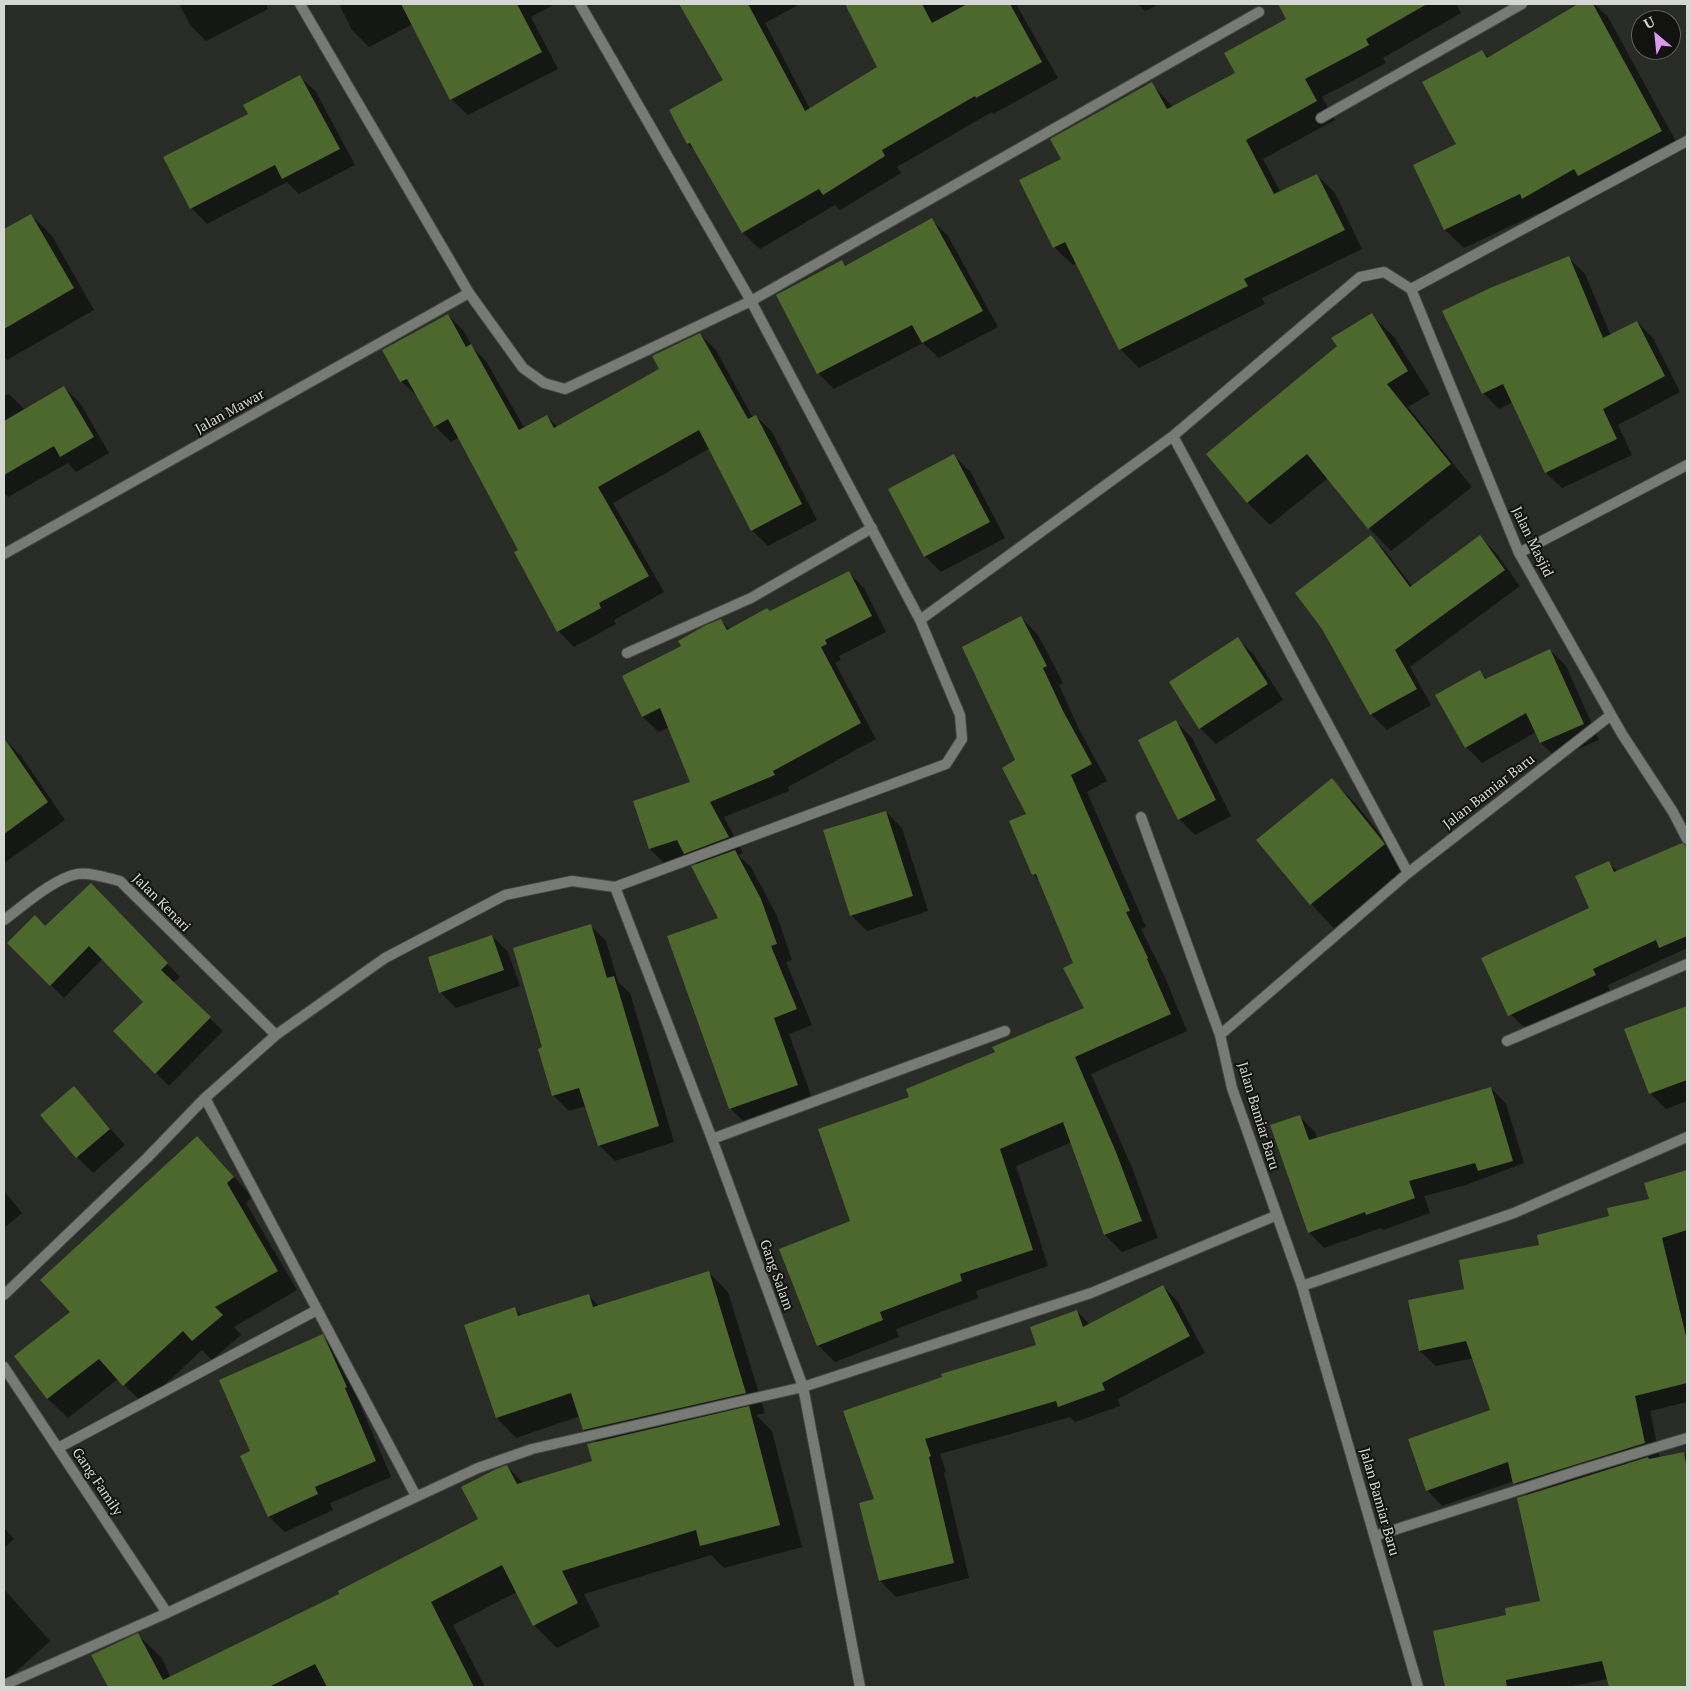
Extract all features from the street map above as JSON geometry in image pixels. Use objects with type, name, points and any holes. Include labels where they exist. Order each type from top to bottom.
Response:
[{"type":"street","points":[[300,4],[469,293],[523,368],[544,383],[565,389],[751,301],[1259,12]]},
{"type":"street","points":[[4,1295],[147,1158],[204,1098],[276,1035],[385,958],[505,895],[572,881],[615,887],[946,764],[962,738],[960,715],[920,620],[751,301],[580,4]]},
{"type":"street","points":[[1321,118],[1522,4]]},
{"type":"street","points":[[920,620],[1173,436],[1360,276],[1384,272],[1411,289],[1687,141]]},
{"type":"street","name":"Jalan Masjid","points":[[1411,289],[1519,553],[1611,715],[1673,812],[1687,839]]},
{"type":"street","name":"Jalan Mawar","points":[[4,554],[469,293]]},
{"type":"street","points":[[1173,436],[1408,873]]},
{"type":"street","points":[[1519,553],[1687,465]]},
{"type":"street","points":[[627,653],[751,598],[872,528]]},
{"type":"street","name":"Jalan Bamiar Baru","points":[[1418,1687],[1302,1286],[1232,1088],[1220,1035],[1408,873],[1611,715]]},
{"type":"street","points":[[1141,817],[1220,1035]]},
{"type":"street","name":"Jalan Kenari","points":[[4,920],[53,885],[77,874],[98,875],[120,881],[276,1035]]},
{"type":"street","name":"Gang Salam","points":[[615,887],[712,1139],[803,1386],[860,1687]]},
{"type":"street","points":[[1507,1041],[1687,964]]},
{"type":"street","points":[[712,1139],[1005,1031]]},
{"type":"street","points":[[204,1098],[416,1496]]},
{"type":"street","points":[[1302,1286],[1514,1213],[1687,1137]]},
{"type":"street","points":[[4,1685],[167,1613],[478,1468],[532,1449],[803,1386],[1091,1292],[1276,1216]]},
{"type":"street","points":[[58,1448],[317,1310]]},
{"type":"street","name":"Gang Family","points":[[4,1367],[167,1613]]},
{"type":"street","points":[[1375,1536],[1687,1438]]},
{"type":"building","points":[[401,4],[517,4],[542,52],[450,100]]},
{"type":"building","points":[[679,4],[748,4],[805,111],[877,67],[845,4],[922,4],[932,23],[967,4],[1010,4],[1042,62],[976,98],[975,96],[882,150],[885,156],[823,195],[819,189],[742,233],[690,143],[687,144],[669,110],[723,80]]},
{"type":"building","points":[[1278,4],[1427,4],[1366,39],[1369,45],[1305,79],[1317,101],[1246,140],[1274,194],[1317,174],[1345,230],[1244,279],[1248,286],[1119,350],[1065,242],[1053,248],[1019,180],[1061,159],[1050,139],[1152,82],[1167,109],[1235,73],[1224,53],[1286,19]]},
{"type":"building","points":[[1578,4],[1593,4],[1662,131],[1578,176],[1574,169],[1522,199],[1520,194],[1444,230],[1413,165],[1456,144],[1422,82],[1482,50],[1487,58]]},
{"type":"building","points":[[300,75],[340,149],[282,179],[275,165],[190,209],[163,157],[248,114],[243,105]]},
{"type":"building","points":[[31,214],[74,288],[4,329],[4,229]]},
{"type":"building","points":[[932,218],[983,311],[922,343],[912,325],[817,374],[776,295],[842,260],[845,266]]},
{"type":"building","points":[[1569,256],[1603,338],[1637,321],[1665,376],[1603,409],[1617,439],[1545,473],[1503,384],[1482,394],[1442,311],[1490,288]]},
{"type":"building","points":[[1372,313],[1408,371],[1387,384],[1451,464],[1368,529],[1307,454],[1247,503],[1206,454],[1337,346],[1331,338]]},
{"type":"building","points":[[448,314],[466,347],[471,344],[519,430],[547,415],[554,428],[659,369],[652,356],[700,333],[748,419],[756,415],[802,504],[751,531],[699,430],[598,487],[649,576],[599,603],[601,608],[557,632],[514,552],[518,550],[448,419],[434,427],[407,379],[400,382],[382,350]]},
{"type":"building","points":[[64,386],[94,437],[60,457],[54,446],[4,475],[4,421]]},
{"type":"building","points":[[954,454],[990,522],[924,557],[888,489]]},
{"type":"building","points":[[1371,535],[1410,587],[1480,535],[1505,570],[1395,650],[1417,689],[1370,715],[1322,629],[1295,593]]},
{"type":"building","points":[[849,571],[872,616],[825,640],[827,644],[821,647],[861,723],[773,771],[775,775],[710,802],[729,837],[684,854],[677,840],[649,849],[633,801],[690,782],[660,708],[642,717],[622,676],[681,646],[678,641],[706,625],[721,619],[727,630],[767,608],[770,611]]},
{"type":"building","points":[[1021,616],[1047,666],[1043,668],[1063,711],[1092,764],[1071,775],[1130,911],[1126,912],[1148,958],[1171,1014],[1075,1057],[1116,1152],[1142,1221],[1104,1235],[1063,1122],[1000,1149],[1033,1250],[960,1274],[962,1281],[880,1312],[883,1320],[817,1346],[779,1249],[850,1221],[818,1129],[909,1097],[906,1089],[995,1052],[992,1047],[1084,1008],[1063,968],[1073,963],[1036,874],[1032,875],[1009,821],[1026,814],[1002,768],[1015,760],[962,647]]},
{"type":"building","points":[[1238,637],[1268,684],[1199,729],[1169,682]]},
{"type":"building","points":[[1550,649],[1584,724],[1540,743],[1526,713],[1465,748],[1435,695],[1480,670],[1485,679]]},
{"type":"building","points":[[1176,720],[1216,800],[1178,820],[1138,740]]},
{"type":"building","points":[[4,738],[48,802],[4,834]]},
{"type":"building","points":[[1332,778],[1385,844],[1310,905],[1256,840]]},
{"type":"building","points":[[886,811],[913,896],[850,916],[823,830]]},
{"type":"building","points":[[1682,843],[1687,846],[1687,936],[1659,948],[1656,940],[1593,969],[1596,975],[1508,1016],[1481,958],[1589,908],[1575,876],[1609,861],[1614,872]]},
{"type":"building","points":[[735,850],[761,899],[777,944],[771,946],[797,1009],[774,1018],[798,1085],[729,1109],[667,936],[718,918],[691,866]]},
{"type":"building","points":[[91,883],[168,963],[161,970],[211,1017],[155,1074],[113,1031],[143,1002],[89,946],[50,986],[7,943],[35,915],[45,926]]},
{"type":"building","points":[[591,924],[607,978],[614,976],[659,1126],[598,1146],[579,1088],[552,1096],[538,1049],[542,1047],[513,948]]},
{"type":"building","points":[[492,935],[504,970],[439,993],[428,957]]},
{"type":"building","points":[[1687,1006],[1687,1080],[1649,1094],[1624,1029]]},
{"type":"building","points":[[74,1086],[110,1129],[76,1158],[40,1115]]},
{"type":"building","points":[[1491,1087],[1513,1161],[1478,1171],[1475,1163],[1409,1181],[1415,1198],[1366,1215],[1365,1212],[1308,1233],[1270,1125],[1300,1115],[1309,1140]]},
{"type":"building","points":[[197,1136],[234,1177],[227,1183],[278,1271],[215,1307],[223,1315],[192,1341],[183,1331],[123,1386],[99,1359],[47,1399],[14,1356],[70,1312],[40,1280]]},
{"type":"building","points":[[1687,1170],[1687,1230],[1662,1238],[1687,1340],[1687,1383],[1635,1396],[1645,1443],[1513,1484],[1508,1462],[1426,1491],[1408,1439],[1490,1410],[1466,1341],[1419,1351],[1408,1300],[1464,1289],[1459,1260],[1539,1245],[1537,1235],[1609,1216],[1607,1208],[1649,1199],[1644,1183]]},
{"type":"building","points":[[709,1271],[746,1393],[583,1430],[571,1393],[496,1418],[464,1325],[515,1307],[518,1316],[589,1294],[593,1307]]},
{"type":"building","points":[[1163,1285],[1190,1336],[1102,1383],[1105,1390],[1058,1407],[1056,1401],[925,1439],[931,1456],[929,1457],[954,1563],[879,1581],[859,1503],[874,1499],[843,1411],[942,1377],[941,1374],[1036,1345],[1030,1327],[1077,1310],[1083,1327]]},
{"type":"building","points":[[323,1334],[347,1387],[345,1388],[376,1461],[315,1487],[318,1494],[268,1517],[240,1456],[250,1451],[219,1380]]},
{"type":"building","points":[[749,1406],[780,1525],[700,1546],[696,1530],[562,1571],[578,1603],[533,1626],[502,1565],[431,1602],[474,1687],[327,1687],[315,1664],[269,1687],[108,1687],[91,1655],[138,1633],[163,1680],[339,1594],[338,1591],[478,1519],[461,1487],[496,1469],[507,1465],[517,1484],[592,1461],[587,1444]]},
{"type":"building","points":[[1684,1452],[1687,1470],[1687,1687],[1609,1687],[1602,1661],[1506,1680],[1507,1687],[1445,1687],[1433,1631],[1506,1615],[1505,1608],[1540,1601],[1517,1498],[1648,1457],[1649,1459]]}]
